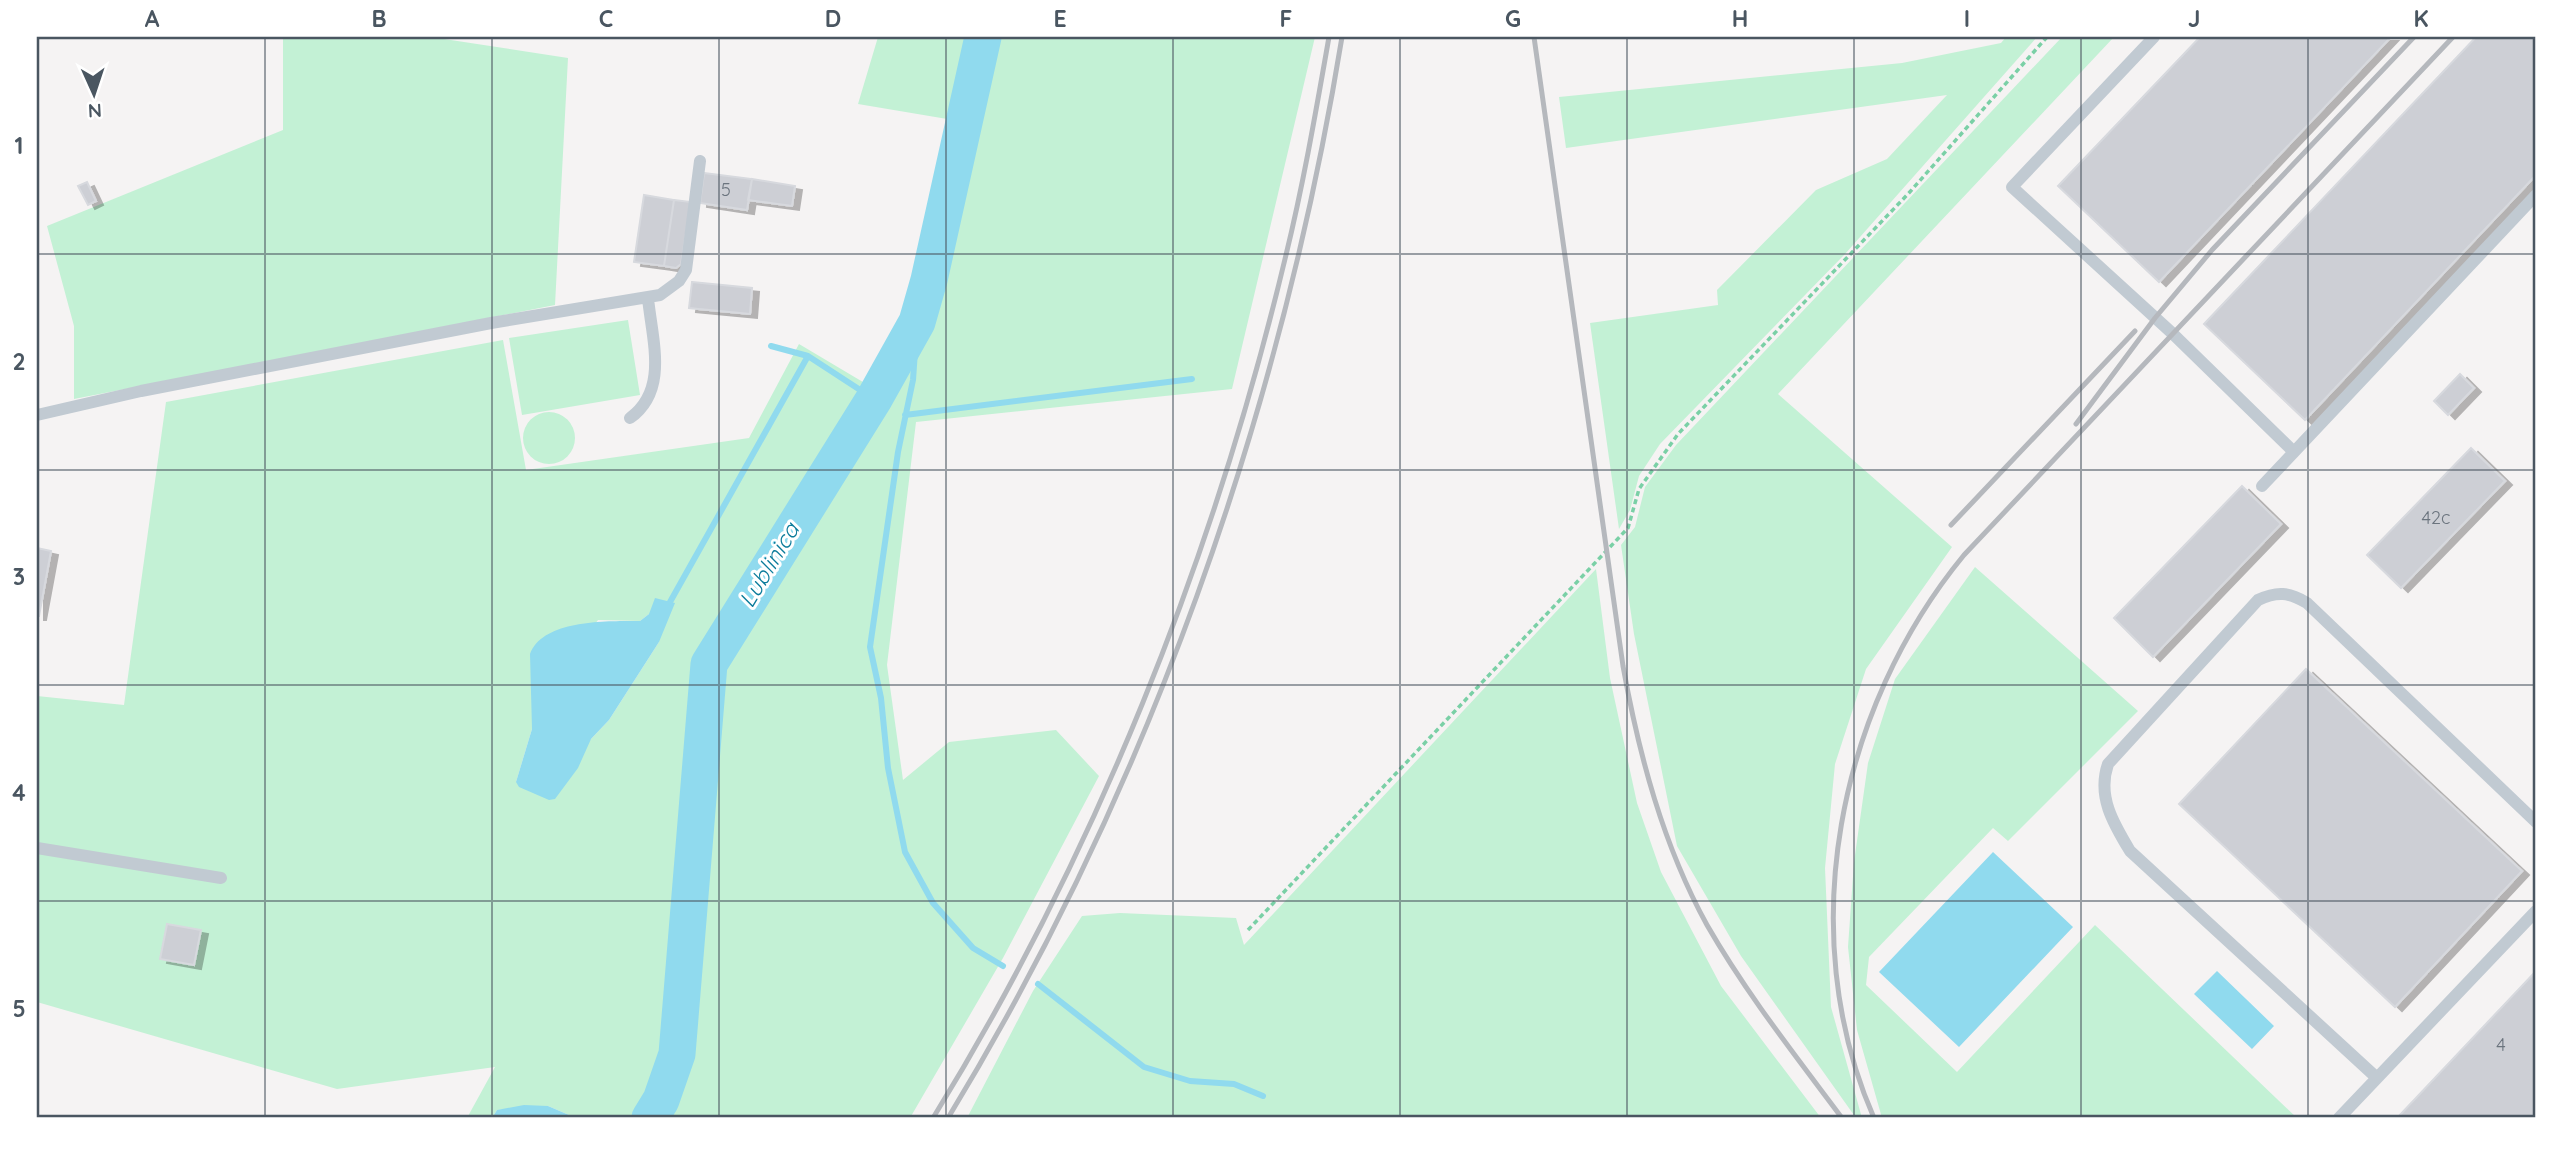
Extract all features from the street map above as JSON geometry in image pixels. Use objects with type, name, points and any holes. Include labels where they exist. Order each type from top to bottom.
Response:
[{"type":"lane","points":[[2154,37],[2012,187],[2172,333],[2294,452]]},
{"type":"lane","points":[[37,415],[141,391],[491,323],[648,298],[670,289],[686,270],[700,161]]},
{"type":"lane","points":[[2262,486],[2536,195]]},
{"type":"lane","points":[[630,418],[644,408],[653,388],[656,368],[648,298]]},
{"type":"lane","points":[[2377,1077],[2130,850],[2109,811],[2104,794],[2103,778],[2108,764],[2258,600],[2271,594],[2283,593],[2307,603],[2536,822]]},
{"type":"lane","points":[[37,848],[221,878]]},
{"type":"lane","points":[[2339,1118],[2536,911]]},
{"type":"path","points":[[1248,930],[1628,527],[1639,489],[1678,434],[1908,194],[2047,37]]},
{"type":"green space","points":[[283,37],[431,37],[568,58],[555,305],[74,399],[74,326],[47,226],[283,130]]},
{"type":"green space","points":[[878,37],[1315,37],[1232,389],[916,422],[887,665],[903,780],[949,742],[1056,730],[1099,776],[1003,958],[910,1118],[576,1118],[548,1106],[497,1110],[492,1118],[467,1118],[495,1067],[337,1089],[37,1002],[37,696],[124,705],[166,402],[503,340],[526,470],[749,438],[799,344],[873,388],[934,269],[965,122],[858,104]],"holes":[[[649,614],[659,642],[609,720],[591,739],[516,782],[532,729],[534,702],[598,620],[640,621]]]},
{"type":"green space","points":[[2006,37],[2037,37],[1845,254],[1660,444],[1639,476],[1630,510],[1619,529],[1590,323],[1718,305],[1717,290],[1816,190],[1887,159],[1947,95],[1566,148],[1559,97],[1902,63],[2001,43]]},
{"type":"green space","points":[[2062,37],[2114,37],[1778,394],[1952,547],[1866,669],[1835,764],[1825,868],[1831,1007],[1862,1118],[1856,1118],[1741,956],[1677,846],[1634,634],[1621,545],[1635,527],[1645,487],[1676,445]]},
{"type":"green space","points":[[628,320],[640,395],[522,415],[509,338]]},
{"type":"green space","points":[[549,412],[559,414],[567,420],[573,428],[573,448],[567,456],[559,462],[549,464],[539,462],[531,456],[525,448],[523,438],[525,428],[531,420],[539,414]]},
{"type":"green space","points":[[1975,567],[2138,711],[2008,841],[1993,828],[1869,957],[1866,985],[1957,1072],[2095,925],[2297,1118],[1882,1118],[1857,1030],[1848,947],[1854,862],[1868,763],[1895,679]]},
{"type":"green space","points":[[1596,569],[1610,678],[1637,803],[1661,872],[1721,986],[1821,1118],[967,1118],[1033,991],[1082,916],[1120,913],[1236,918],[1244,945]]},
{"type":"water","points":[[655,598],[675,603],[659,642],[609,720],[591,739],[578,768],[555,799],[549,800],[519,787],[516,782],[532,729],[530,654],[537,643],[548,634],[578,624],[640,621],[649,614]]},
{"type":"water","points":[[1993,852],[2073,927],[1959,1047],[1879,972]]},
{"type":"water","points":[[2217,971],[2274,1026],[2252,1049],[2194,994]]},
{"type":"water","points":[[524,1105],[548,1106],[576,1118],[492,1118],[497,1110]]},
{"type":"building","points":[[2200,37],[2391,37],[2159,282],[2058,186]]},
{"type":"building","points":[[2476,37],[2536,37],[2536,175],[2305,420],[2204,324]]},
{"type":"building","points":[[704,173],[752,179],[747,210],[700,203]]},
{"type":"building","points":[[752,179],[795,186],[792,206],[748,200]]},
{"type":"building","points":[[87,182],[96,201],[88,205],[78,186]]},
{"type":"building","points":[[644,195],[674,200],[664,266],[634,262]]},
{"type":"building","points":[[674,200],[691,202],[681,264],[676,268],[664,266]]},
{"type":"building","points":[[692,282],[752,288],[750,314],[689,308]]},
{"type":"building","points":[[2460,374],[2474,388],[2448,415],[2434,401]]},
{"type":"building","points":[[2471,448],[2505,481],[2401,588],[2367,555]]},
{"type":"building","points":[[2242,486],[2281,524],[2153,657],[2114,618]]},
{"type":"building","points":[[37,548],[51,551],[39,616],[37,616]]},
{"type":"building","points":[[2306,669],[2522,871],[2395,1007],[2179,804]]},
{"type":"building","points":[[167,924],[201,930],[194,965],[160,959]]},
{"type":"building","points":[[2536,971],[2536,1118],[2397,1118]]},
{"type":"waterway","name":"Lublinica","points":[[650,1118],[661,1100],[677,1054],[709,664],[874,399],[917,322],[929,280],[983,37]]},
{"type":"waterway","points":[[917,322],[913,380],[898,452],[870,647],[881,698],[888,768],[905,852],[933,903],[973,948],[1003,966]]},
{"type":"waterway","points":[[771,346],[808,356]]},
{"type":"waterway","points":[[670,602],[808,356],[874,399]]},
{"type":"waterway","points":[[905,415],[1192,379]]},
{"type":"waterway","points":[[1038,984],[1144,1067],[1190,1081],[1234,1084],[1263,1096]]},
{"type":"railway","points":[[933,1118],[992,1018],[1097,810],[1143,703],[1185,594],[1256,372],[1298,204],[1329,37]]},
{"type":"railway","points":[[948,1118],[1020,993],[1085,864],[1144,731],[1197,596],[1243,459],[1282,320],[1315,179],[1342,37]]},
{"type":"railway","points":[[1534,37],[1623,666],[1654,799],[1691,895],[1707,925],[1754,999],[1842,1118]]},
{"type":"railway","points":[[2076,424],[2155,318],[2212,250],[2414,37]]},
{"type":"railway","points":[[1874,1118],[1849,1047],[1836,973],[1834,899],[1841,824],[1859,752],[1885,682],[1921,616],[1964,555],[2453,37]]},
{"type":"railway","points":[[1951,525],[2135,331]]}]
